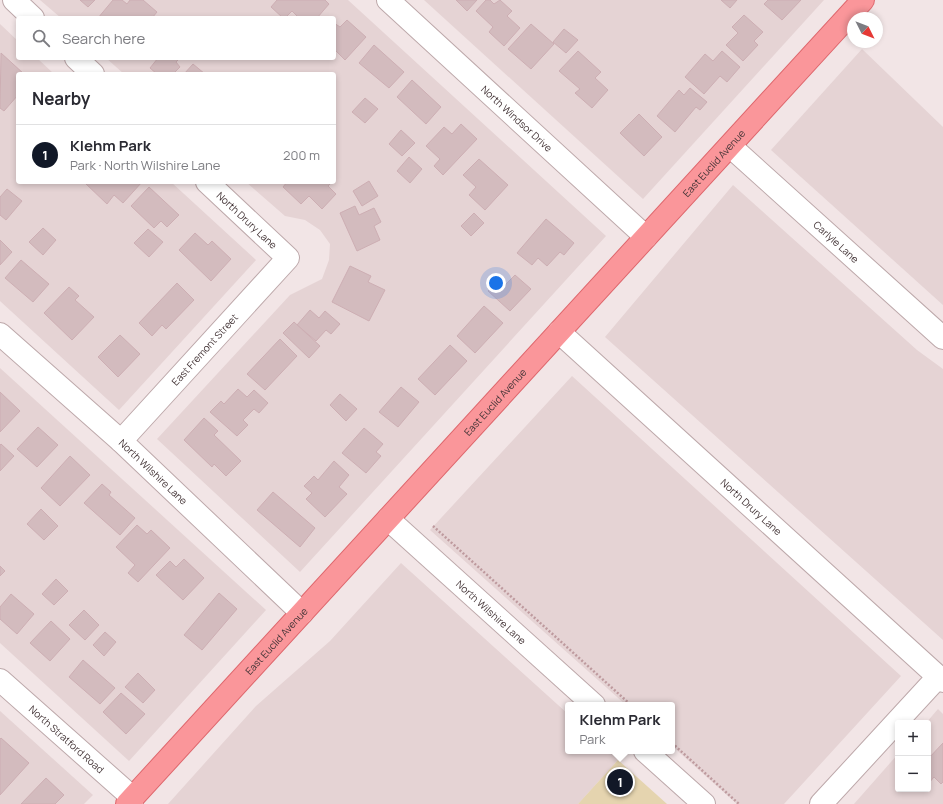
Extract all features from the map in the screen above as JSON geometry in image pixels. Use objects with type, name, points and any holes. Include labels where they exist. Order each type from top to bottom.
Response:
[{"type":"main road","name":"East Euclid Avenue","points":[[130,801],[864,0]]},
{"type":"street","points":[[14,0],[31,16]]},
{"type":"street","name":"North Windsor Drive","points":[[388,0],[646,237]]},
{"type":"street","points":[[78,60],[91,72]]},
{"type":"street","name":"Carlyle Lane","points":[[730,146],[943,338]]},
{"type":"street","name":"North Drury Lane","points":[[209,184],[288,258]]},
{"type":"street","name":"East Fremont Street","points":[[121,441],[288,258]]},
{"type":"street","name":"North Drury Lane","points":[[559,332],[940,679]]},
{"type":"street","name":"North Wilshire Lane","points":[[0,334],[121,441],[302,613]]},
{"type":"street","name":"North Wilshire Lane","points":[[388,519],[591,702]]},
{"type":"street","points":[[821,804],[940,679]]},
{"type":"street","name":"North Stratford Road","points":[[0,680],[130,801]]},
{"type":"street","points":[[648,754],[704,804]]},
{"type":"path","points":[[433,526],[628,702]]},
{"type":"path","points":[[675,746],[739,804]]},
{"type":"shaded area","points":[[40,0],[348,0],[606,236],[300,572],[157,439],[290,295],[322,279],[329,260],[330,244],[320,230],[305,220],[285,216],[248,184],[336,184],[336,72],[122,72],[108,60],[336,60],[336,16],[59,16]]},
{"type":"shaded area","points":[[424,0],[824,0],[643,199]]},
{"type":"shaded area","points":[[0,24],[16,39],[16,60],[39,60],[52,72],[16,72],[16,184],[173,184],[256,260],[119,410],[0,301]]},
{"type":"shaded area","points":[[862,49],[943,127],[943,305],[771,150]]},
{"type":"shaded area","points":[[733,185],[917,350],[943,369],[943,640],[605,337]]},
{"type":"shaded area","points":[[0,368],[266,610],[129,761],[0,643]]},
{"type":"shaded area","points":[[572,376],[901,676],[784,804],[737,804],[675,749],[675,702],[623,702],[430,530]]},
{"type":"shaded area","points":[[401,563],[565,711],[565,754],[612,754],[618,760],[578,804],[168,804],[256,706],[330,641]]},
{"type":"shaded area","points":[[938,709],[943,714],[943,804],[854,804],[895,757],[895,792],[931,792],[931,720],[929,720]]},
{"type":"shaded area","points":[[0,711],[93,795],[84,804],[0,804]]},
{"type":"shaded area","points":[[618,760],[667,804],[578,804]]},
{"type":"building","points":[[80,0],[95,0],[88,7]]},
{"type":"building","points":[[113,0],[122,0],[127,4],[130,0],[143,0],[157,12],[154,16],[100,16]]},
{"type":"building","points":[[277,0],[325,0],[329,4],[319,16],[297,16],[292,11],[287,16],[281,16],[271,7]]},
{"type":"building","points":[[456,0],[477,0],[467,11]]},
{"type":"building","points":[[486,0],[490,0],[494,4],[500,0],[512,11],[507,16],[520,28],[504,46],[489,32],[493,27],[476,11]]},
{"type":"building","points":[[721,0],[737,0],[730,8]]},
{"type":"building","points":[[768,0],[801,0],[782,20],[764,4]]},
{"type":"building","points":[[744,15],[763,32],[754,41],[758,45],[743,61],[726,45],[738,33],[732,27]]},
{"type":"building","points":[[347,20],[366,37],[345,60],[336,51],[336,24],[340,27]]},
{"type":"building","points":[[531,24],[554,44],[531,69],[508,49]]},
{"type":"building","points":[[564,29],[578,40],[566,53],[553,42]]},
{"type":"building","points":[[374,45],[404,72],[389,88],[359,63]]},
{"type":"building","points":[[578,51],[601,72],[595,78],[608,90],[592,108],[575,93],[580,89],[559,71]]},
{"type":"building","points":[[722,51],[740,67],[727,82],[720,76],[704,94],[685,77],[705,54],[713,61]]},
{"type":"building","points":[[1,53],[22,72],[16,72],[16,97],[4,111],[0,108]]},
{"type":"building","points":[[156,60],[178,60],[176,62],[180,67],[175,72],[155,72],[150,68]]},
{"type":"building","points":[[193,64],[203,72],[186,72]]},
{"type":"building","points":[[412,80],[441,107],[426,124],[397,97]]},
{"type":"building","points":[[690,88],[707,102],[700,110],[696,107],[675,132],[657,116],[679,90],[684,95]]},
{"type":"building","points":[[365,98],[378,109],[365,123],[352,112]]},
{"type":"building","points":[[639,114],[662,137],[644,156],[620,133]]},
{"type":"building","points":[[461,124],[477,139],[443,175],[434,166],[440,159],[426,146],[444,127],[452,134]]},
{"type":"building","points":[[401,130],[415,143],[402,156],[389,144]]},
{"type":"building","points":[[409,157],[422,169],[410,183],[397,171]]},
{"type":"building","points":[[479,159],[508,185],[485,210],[469,195],[476,187],[463,175]]},
{"type":"building","points":[[369,181],[378,196],[362,206],[353,191]]},
{"type":"building","points":[[86,184],[140,184],[123,203],[114,195],[107,204]]},
{"type":"building","points":[[285,184],[330,184],[328,186],[336,194],[322,209],[309,196],[301,204],[283,187]]},
{"type":"building","points":[[149,187],[179,215],[167,227],[161,221],[154,228],[131,206]]},
{"type":"building","points":[[7,189],[22,201],[6,220],[0,215],[0,197]]},
{"type":"building","points":[[355,206],[359,215],[374,208],[381,222],[374,226],[380,240],[357,251],[340,213]]},
{"type":"building","points":[[474,213],[484,223],[471,236],[461,226]]},
{"type":"building","points":[[546,219],[574,243],[564,255],[560,252],[547,266],[538,258],[532,265],[517,253]]},
{"type":"building","points":[[43,228],[56,240],[43,255],[29,242]]},
{"type":"building","points":[[148,229],[163,242],[149,257],[134,243]]},
{"type":"building","points":[[195,233],[208,245],[212,241],[231,259],[211,281],[179,250]]},
{"type":"building","points":[[0,240],[12,252],[0,265]]},
{"type":"building","points":[[21,260],[49,284],[33,302],[5,278]]},
{"type":"building","points":[[350,266],[371,276],[368,282],[385,290],[369,321],[332,302]]},
{"type":"building","points":[[515,275],[531,289],[510,311],[488,291],[498,280],[504,286]]},
{"type":"building","points":[[177,283],[194,300],[166,329],[162,325],[152,336],[139,323]]},
{"type":"building","points":[[69,287],[79,296],[75,300],[94,317],[72,340],[44,313]]},
{"type":"building","points":[[484,306],[503,323],[475,353],[457,336]]},
{"type":"building","points":[[310,310],[319,318],[325,311],[340,324],[331,334],[326,330],[316,341],[297,325]]},
{"type":"building","points":[[294,322],[320,346],[309,358],[283,333]]},
{"type":"building","points":[[120,335],[140,354],[118,377],[98,357]]},
{"type":"building","points":[[280,339],[297,356],[265,390],[247,374]]},
{"type":"building","points":[[450,345],[467,361],[435,395],[418,379]]},
{"type":"building","points":[[401,387],[419,402],[398,427],[379,412]]},
{"type":"building","points":[[238,389],[247,397],[254,390],[268,403],[259,413],[254,409],[243,420],[248,425],[237,436],[210,412],[221,401],[224,404]]},
{"type":"building","points":[[0,392],[20,411],[0,432]]},
{"type":"building","points":[[340,394],[357,409],[346,421],[330,405]]},
{"type":"building","points":[[204,418],[218,431],[214,435],[241,461],[226,476],[214,464],[212,467],[184,440]]},
{"type":"building","points":[[38,427],[58,445],[37,467],[17,449]]},
{"type":"building","points":[[364,428],[383,444],[376,452],[381,456],[366,473],[342,453]]},
{"type":"building","points":[[1,444],[14,456],[0,471],[0,445]]},
{"type":"building","points":[[70,456],[90,475],[60,506],[41,488]]},
{"type":"building","points":[[334,461],[349,475],[339,487],[347,494],[325,517],[306,499],[312,493],[304,486],[314,476],[318,480]]},
{"type":"building","points":[[102,484],[111,492],[109,495],[135,518],[120,535],[84,503]]},
{"type":"building","points":[[273,492],[315,528],[300,547],[257,510]]},
{"type":"building","points":[[41,509],[58,526],[44,540],[27,524]]},
{"type":"building","points":[[137,525],[147,534],[151,530],[170,548],[138,582],[128,573],[135,565],[116,547]]},
{"type":"building","points":[[184,559],[204,578],[183,600],[156,575],[170,561],[176,567]]},
{"type":"building","points":[[0,566],[5,571],[0,576]]},
{"type":"building","points":[[56,579],[68,591],[54,605],[42,594]]},
{"type":"building","points":[[219,593],[237,609],[202,650],[184,635]]},
{"type":"building","points":[[11,594],[34,614],[17,634],[0,619],[0,607]]},
{"type":"building","points":[[84,610],[99,625],[85,640],[69,625]]},
{"type":"building","points":[[51,621],[70,639],[50,661],[30,643]]},
{"type":"building","points":[[105,632],[116,642],[104,656],[93,645]]},
{"type":"building","points":[[83,660],[115,688],[100,704],[69,677]]},
{"type":"building","points":[[138,673],[155,690],[143,703],[125,687]]},
{"type":"building","points":[[121,693],[145,714],[126,734],[103,712]]},
{"type":"building","points":[[1,738],[29,763],[0,795],[0,739]]},
{"type":"building","points":[[943,743],[943,782],[941,784],[934,777],[931,780],[931,756]]},
{"type":"building","points":[[46,778],[64,795],[55,804],[21,804]]},
{"type":"place","name":"Klehm Park","points":[[620,782]]}]
